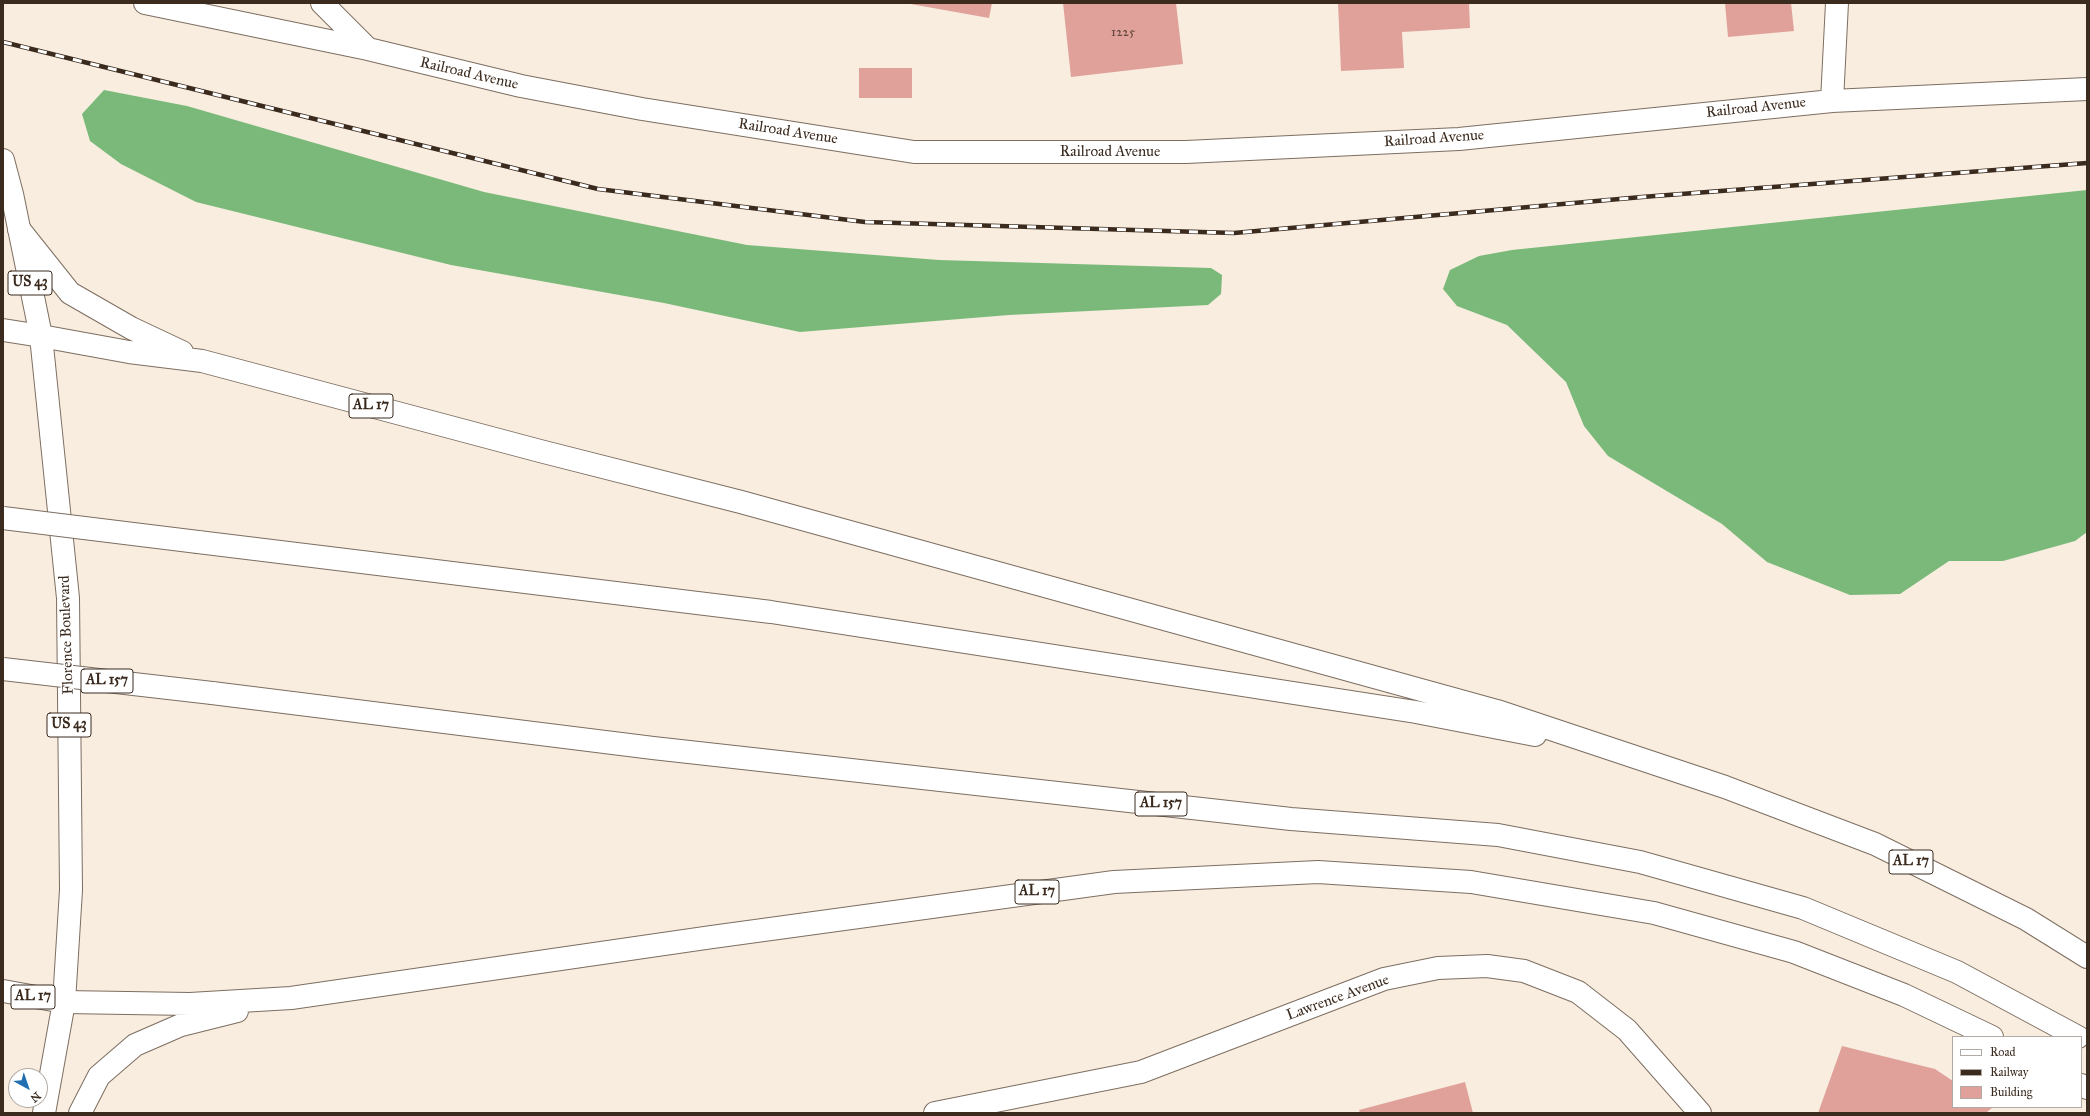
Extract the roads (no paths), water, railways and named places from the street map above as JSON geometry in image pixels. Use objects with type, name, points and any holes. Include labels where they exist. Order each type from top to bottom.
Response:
[{"type":"main road","name":"Railroad Avenue","points":[[145,3],[368,49],[521,86],[604,102],[914,152],[1186,152],[1459,139],[1832,101],[2087,90]]},
{"type":"main road","points":[[322,3],[368,49]]},
{"type":"main road","points":[[1832,101],[1837,3]]},
{"type":"main road","name":"Florence Boulevard","points":[[3,160],[12,194],[41,336],[68,598],[71,890],[64,1002],[44,1113]]},
{"type":"main road","name":"AL 17","points":[[19,230],[70,293],[131,328],[202,362],[741,502],[1497,711],[1725,787],[1875,844],[2026,919],[2087,957]]},
{"type":"main road","points":[[3,330],[129,352],[202,362]]},
{"type":"main road","points":[[3,518],[771,612],[1416,712],[1557,740],[1725,787]]},
{"type":"main road","name":"AL 157","points":[[3,669],[212,693],[653,748],[1291,819],[1498,835],[1640,862],[1803,908],[1957,972],[2076,1036]]},
{"type":"main road","name":"AL 17","points":[[3,991],[64,1002],[190,1004],[291,998],[712,937],[1114,882],[1318,872],[1470,882],[1654,913],[1794,952],[1904,995],[1990,1036]]},
{"type":"main road","name":"Lawrence Avenue","points":[[935,1113],[1141,1072],[1384,979],[1438,968],[1487,966],[1524,971],[1578,992],[1627,1030],[1700,1113]]},
{"type":"main road","points":[[80,1113],[99,1076],[135,1045],[181,1025],[291,998]]},
{"type":"railway","points":[[3,42],[598,189],[865,222],[1234,233],[1642,197],[2087,163]]}]
